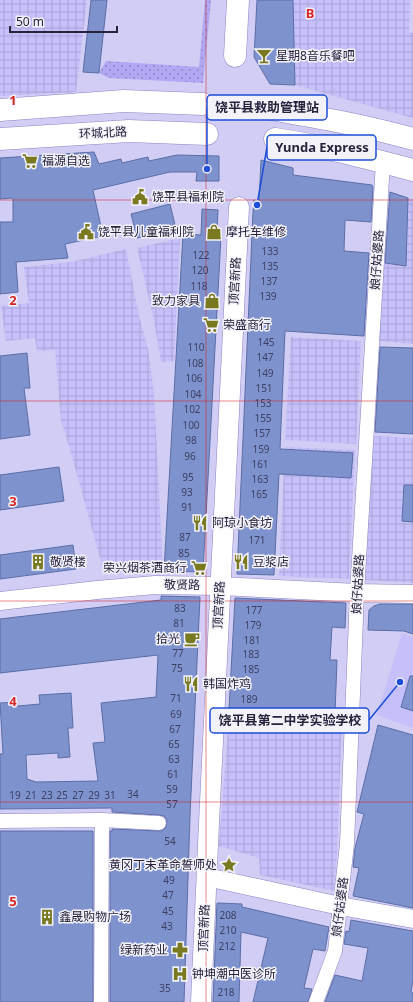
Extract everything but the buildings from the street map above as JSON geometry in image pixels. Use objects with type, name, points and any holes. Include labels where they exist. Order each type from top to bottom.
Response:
[{"type":"main road","points":[[235,56],[238,0]]},
{"type":"main road","points":[[0,110],[124,101],[203,104]]},
{"type":"main road","points":[[265,108],[323,118],[413,139]]},
{"type":"main road","name":"环城北路","points":[[0,139],[129,131],[207,134]]},
{"type":"main road","points":[[275,139],[313,146],[413,170]]},
{"type":"main road","name":"顶宫新路","points":[[201,1002],[239,207]]},
{"type":"street","name":"娘仔姑婆路","points":[[316,1002],[335,951],[349,812],[369,379],[383,162]]},
{"type":"street","name":"敬贤路","points":[[0,602],[96,590],[155,585],[220,586],[358,593],[413,594]]},
{"type":"street","points":[[0,821],[102,820],[159,823]]},
{"type":"street","points":[[101,1002],[102,820]]},
{"type":"street","points":[[206,877],[340,906],[413,919]]},
{"type":"shaded area","points":[[0,0],[87,0],[76,92],[0,96]]},
{"type":"shaded area","points":[[205,0],[211,0],[203,83],[109,78],[99,73],[106,61],[199,67]]},
{"type":"shaded area","points":[[293,0],[410,0],[409,32],[413,33],[413,118],[295,85]]},
{"type":"shaded area","points":[[408,198],[413,199],[413,344],[379,341],[381,263],[406,266]]},
{"type":"shaded area","points":[[180,238],[174,361],[161,362],[153,316],[137,248]]},
{"type":"shaded area","points":[[126,249],[139,316],[148,349],[154,393],[163,570],[104,572],[61,421],[55,350],[37,351],[35,338],[6,341],[1,306],[29,303],[24,267],[71,262]]},
{"type":"shaded area","points":[[291,337],[361,341],[356,444],[285,440]]},
{"type":"shaded area","points":[[374,436],[413,438],[413,583],[365,580]]},
{"type":"shaded area","points":[[285,447],[355,450],[349,579],[279,576]]},
{"type":"shaded area","points":[[402,633],[413,637],[413,728],[377,715]]},
{"type":"shaded area","points":[[229,715],[342,719],[334,891],[260,875],[259,858],[219,846]]},
{"type":"place","name":"星期8音乐餐吧","points":[[264,56]]},
{"type":"place","name":"福源自选","points":[[30,161]]},
{"type":"place","name":"饶平县救助管理站","points":[[207,169]]},
{"type":"place","name":"饶平县福利院","points":[[140,197]]},
{"type":"place","name":"Yunda Express","points":[[257,205]]},
{"type":"place","name":"饶平县儿童福利院","points":[[86,232]]},
{"type":"place","name":"摩托车维修","points":[[214,232]]},
{"type":"place","name":"致力家具","points":[[212,301]]},
{"type":"place","name":"荣盛商行","points":[[211,325]]},
{"type":"place","name":"阿琼小食坊","points":[[200,523]]},
{"type":"place","name":"敬贤楼","points":[[38,562]]},
{"type":"place","name":"豆浆店","points":[[241,562]]},
{"type":"place","name":"荣兴烟茶酒商行","points":[[199,568]]},
{"type":"place","name":"拾光","points":[[192,639]]},
{"type":"place","name":"饶平县第二中学实验学校","points":[[400,682]]},
{"type":"place","name":"韩国炸鸡","points":[[191,684]]},
{"type":"place","name":"黄冈丁未革命誓师处","points":[[229,865]]},
{"type":"place","name":"鑫晟购物广场","points":[[47,917]]},
{"type":"place","name":"绿新药业","points":[[180,950]]},
{"type":"place","name":"钟坤潮中医诊所","points":[[180,974]]}]
